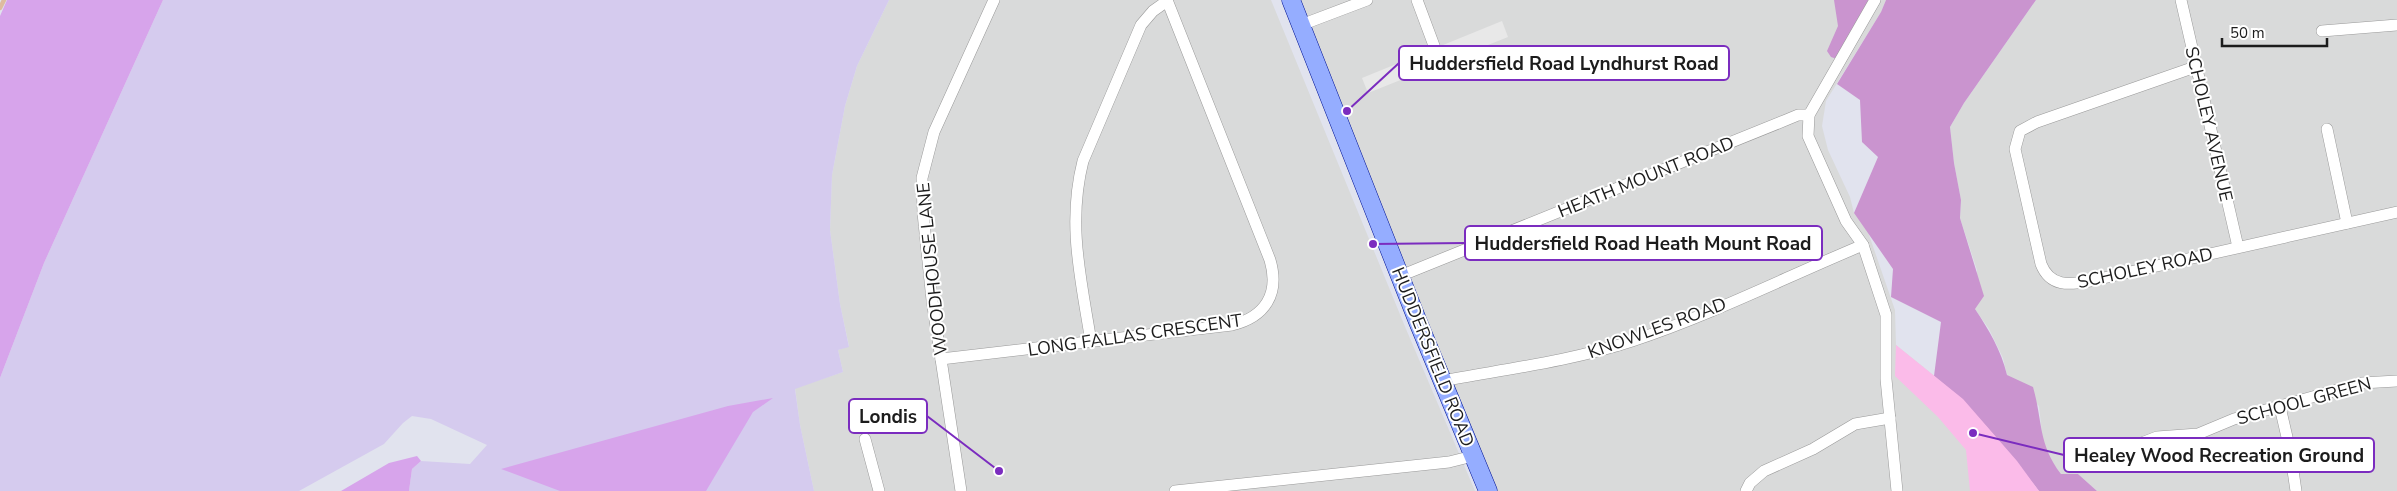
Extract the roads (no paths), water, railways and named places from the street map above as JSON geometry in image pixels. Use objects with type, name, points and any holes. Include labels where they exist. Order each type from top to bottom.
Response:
[{"type":"main road","name":"HUDDERSFIELD ROAD","points":[[1291,0],[1442,381],[1488,491]]},
{"type":"street","name":"WOODHOUSE LANE","points":[[961,491],[941,359],[923,213],[924,166],[934,132],[994,0]]},
{"type":"street","points":[[1301,25],[1367,0]]},
{"type":"street","points":[[1417,0],[1439,59]]},
{"type":"street","points":[[1876,0],[1809,115],[1808,136],[1846,221],[1861,241],[1886,315],[1886,379],[1897,491]]},
{"type":"street","name":"SCHOLEY AVENUE","points":[[2181,0],[2238,248]]},
{"type":"street","name":"LONG FALLAS CRESCENT","points":[[941,359],[1242,323],[1262,310],[1272,292],[1274,280],[1270,260],[1167,1]]},
{"type":"street","points":[[1091,342],[1074,224],[1080,175],[1087,153],[1141,25],[1153,11],[1167,1]]},
{"type":"street","points":[[2322,31],[2397,25]]},
{"type":"street","name":"SCHOLEY ROAD","points":[[2195,66],[2037,122],[2020,131],[2015,149],[2041,264],[2052,280],[2064,284],[2074,284],[2397,212]]},
{"type":"street","name":"HEATH MOUNT ROAD","points":[[1400,276],[1792,117],[1809,115]]},
{"type":"street","points":[[2327,129],[2347,223]]},
{"type":"street","name":"KNOWLES ROAD","points":[[1442,381],[1582,355],[1632,341],[1684,321],[1861,241]]},
{"type":"street","name":"SCHOOL GREEN","points":[[2128,453],[2148,440],[2167,435],[2198,434],[2234,419],[2362,383],[2397,381]]},
{"type":"street","points":[[2280,407],[2296,491]]},
{"type":"street","points":[[1746,491],[1750,483],[1764,471],[1813,449],[1855,424],[1890,418]]},
{"type":"street","points":[[865,439],[879,491]]},
{"type":"street","points":[[2111,450],[2128,453],[2135,465]]},
{"type":"street","points":[[1174,491],[1230,488],[1450,462],[1473,456]]},
{"type":"waterway","points":[[0,8],[4,0]]},
{"type":"place","name":"Huddersfield Road Lyndhurst Road","points":[[1347,111]]},
{"type":"place","name":"Huddersfield Road Heath Mount Road","points":[[1373,244]]},
{"type":"place","name":"Healey Wood Recreation Ground","points":[[1973,433]]},
{"type":"place","name":"Londis","points":[[999,471]]}]
